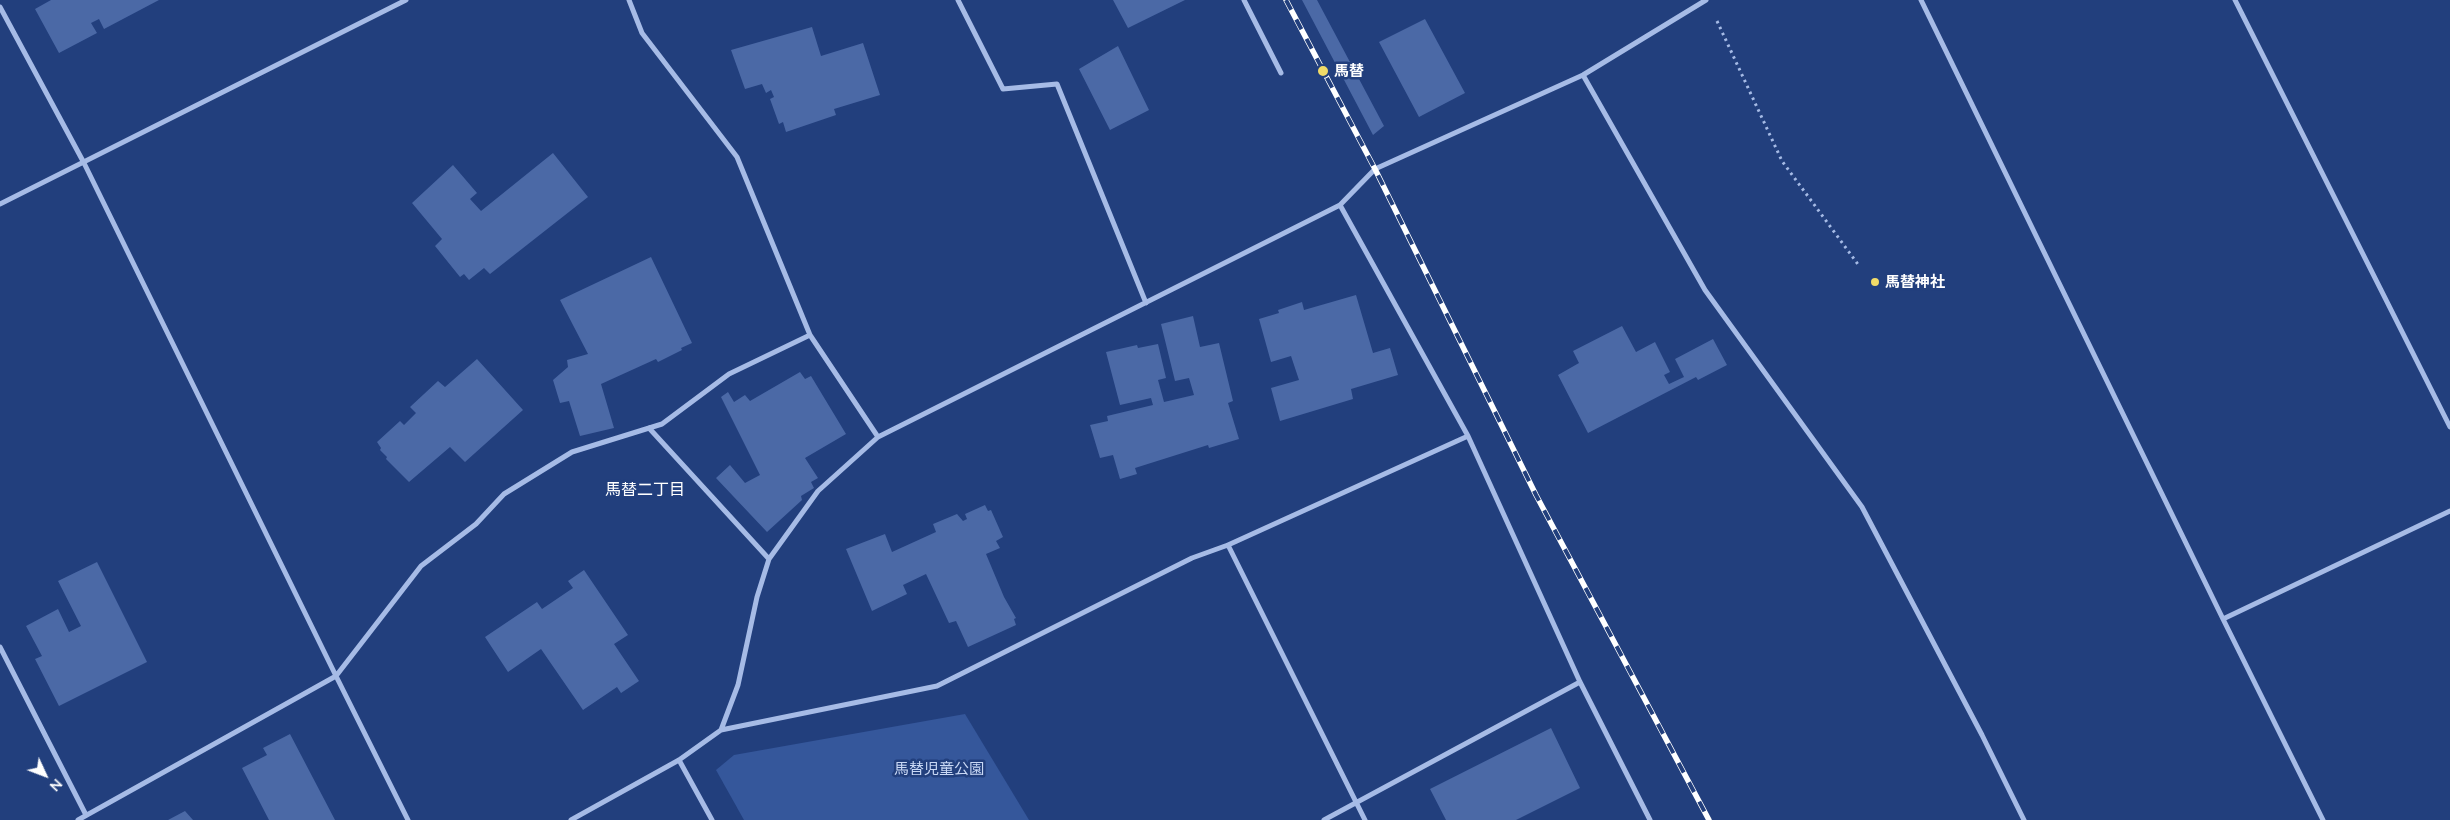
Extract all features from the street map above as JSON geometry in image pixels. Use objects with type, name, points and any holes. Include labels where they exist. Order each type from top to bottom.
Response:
[{"type":"street","points":[[0,204],[406,0]]},
{"type":"street","points":[[629,0],[642,32],[737,157],[810,335],[878,437]]},
{"type":"street","points":[[958,0],[1003,89],[1057,84],[1146,303]]},
{"type":"street","points":[[1244,0],[1281,73]]},
{"type":"street","points":[[721,730],[738,685],[757,597],[769,558],[818,492],[878,437],[1340,205],[1375,169],[1583,75],[1706,0]]},
{"type":"street","points":[[1921,0],[2323,820]]},
{"type":"street","points":[[2235,0],[2450,427]]},
{"type":"street","points":[[0,7],[84,163],[408,820]]},
{"type":"street","points":[[1583,75],[1705,290],[1862,507],[1982,735],[2024,820]]},
{"type":"street","points":[[1340,205],[1468,436],[1580,682],[1650,820]]},
{"type":"street","points":[[78,820],[336,676],[421,566],[476,524],[504,494],[572,452],[662,424],[729,374],[810,335]]},
{"type":"street","points":[[649,428],[769,558]]},
{"type":"street","points":[[571,820],[679,760],[721,730],[937,686],[1192,558],[1228,545],[1468,436]]},
{"type":"street","points":[[2223,619],[2450,511]]},
{"type":"street","points":[[1228,545],[1365,820]]},
{"type":"street","points":[[0,647],[86,815]]},
{"type":"street","points":[[1324,820],[1357,804],[1580,682]]},
{"type":"street","points":[[679,760],[712,820]]},
{"type":"path","points":[[1715,18],[1782,161],[1860,267]]},
{"type":"green space","name":"馬替児童公園","points":[[965,714],[1029,820],[744,820],[716,770],[734,755]]},
{"type":"building","points":[[51,0],[159,0],[104,29],[99,19],[91,23],[97,33],[59,53],[35,9]]},
{"type":"building","points":[[1113,0],[1185,0],[1128,28]]},
{"type":"building","points":[[1302,0],[1317,0],[1384,126],[1373,135]]},
{"type":"building","points":[[1425,19],[1465,93],[1419,117],[1379,42]]},
{"type":"building","points":[[812,27],[821,56],[863,43],[880,95],[834,109],[836,115],[786,132],[783,122],[779,124],[770,99],[774,97],[771,90],[766,93],[762,84],[745,89],[731,50]]},
{"type":"building","points":[[1118,46],[1149,110],[1110,130],[1079,69]]},
{"type":"building","points":[[553,153],[588,197],[490,274],[484,268],[469,280],[464,274],[460,277],[435,246],[442,239],[412,203],[453,165],[477,193],[470,199],[481,211]]},
{"type":"building","points":[[651,257],[692,343],[658,362],[656,359],[601,384],[614,428],[580,436],[569,401],[560,403],[553,380],[568,367],[567,360],[588,354],[560,300]]},
{"type":"building","points":[[1356,295],[1373,353],[1390,348],[1398,375],[1351,389],[1353,399],[1280,421],[1271,388],[1299,380],[1291,356],[1271,362],[1259,319],[1279,313],[1278,310],[1302,302],[1304,310]]},
{"type":"building","points":[[1193,316],[1200,347],[1219,343],[1233,401],[1228,403],[1239,439],[1209,448],[1208,445],[1135,468],[1137,474],[1120,479],[1113,455],[1100,458],[1090,425],[1108,421],[1107,416],[1153,405],[1151,398],[1120,405],[1106,352],[1137,345],[1138,348],[1158,344],[1166,378],[1158,380],[1164,402],[1194,395],[1189,378],[1175,381],[1161,324]]},
{"type":"building","points":[[1622,326],[1636,352],[1655,342],[1670,372],[1664,375],[1669,384],[1684,377],[1675,359],[1713,339],[1727,365],[1698,380],[1696,377],[1588,433],[1558,375],[1579,363],[1573,351]]},
{"type":"building","points":[[477,359],[523,410],[465,462],[450,447],[409,482],[386,459],[387,457],[380,450],[381,448],[377,442],[400,421],[404,425],[416,413],[410,407],[438,381],[445,387]]},
{"type":"building","points":[[800,372],[805,379],[811,376],[846,434],[805,458],[818,478],[811,482],[814,488],[801,496],[802,500],[767,532],[716,478],[730,465],[745,483],[760,475],[721,397],[728,392],[734,402],[745,395],[750,401]]},
{"type":"building","points":[[985,505],[988,511],[991,510],[1003,537],[996,541],[1000,548],[986,554],[1004,597],[1016,618],[1014,619],[1016,625],[968,647],[956,621],[949,623],[926,574],[903,585],[907,594],[872,611],[846,549],[885,534],[892,552],[936,532],[933,524],[957,514],[963,521],[967,519],[965,514]]},
{"type":"building","points":[[97,562],[147,662],[59,706],[35,659],[42,656],[26,626],[58,609],[69,632],[81,626],[58,581]]},
{"type":"building","points":[[584,570],[628,635],[614,644],[639,681],[621,693],[617,687],[583,710],[541,649],[508,672],[485,637],[537,602],[542,609],[573,588],[568,581]]},
{"type":"building","points":[[1551,728],[1580,788],[1516,820],[1446,820],[1430,789]]},
{"type":"building","points":[[290,734],[335,820],[269,820],[242,768],[267,755],[263,748]]},
{"type":"building","points":[[185,811],[193,820],[168,820]]},
{"type":"railway","points":[[1286,0],[1375,169],[1536,495],[1709,820]]},
{"type":"place","name":"馬替","points":[[1323,71]]},
{"type":"place","name":"馬替神社","points":[[1875,282]]},
{"type":"district","name":"馬替二丁目","points":[[645,490]]}]
